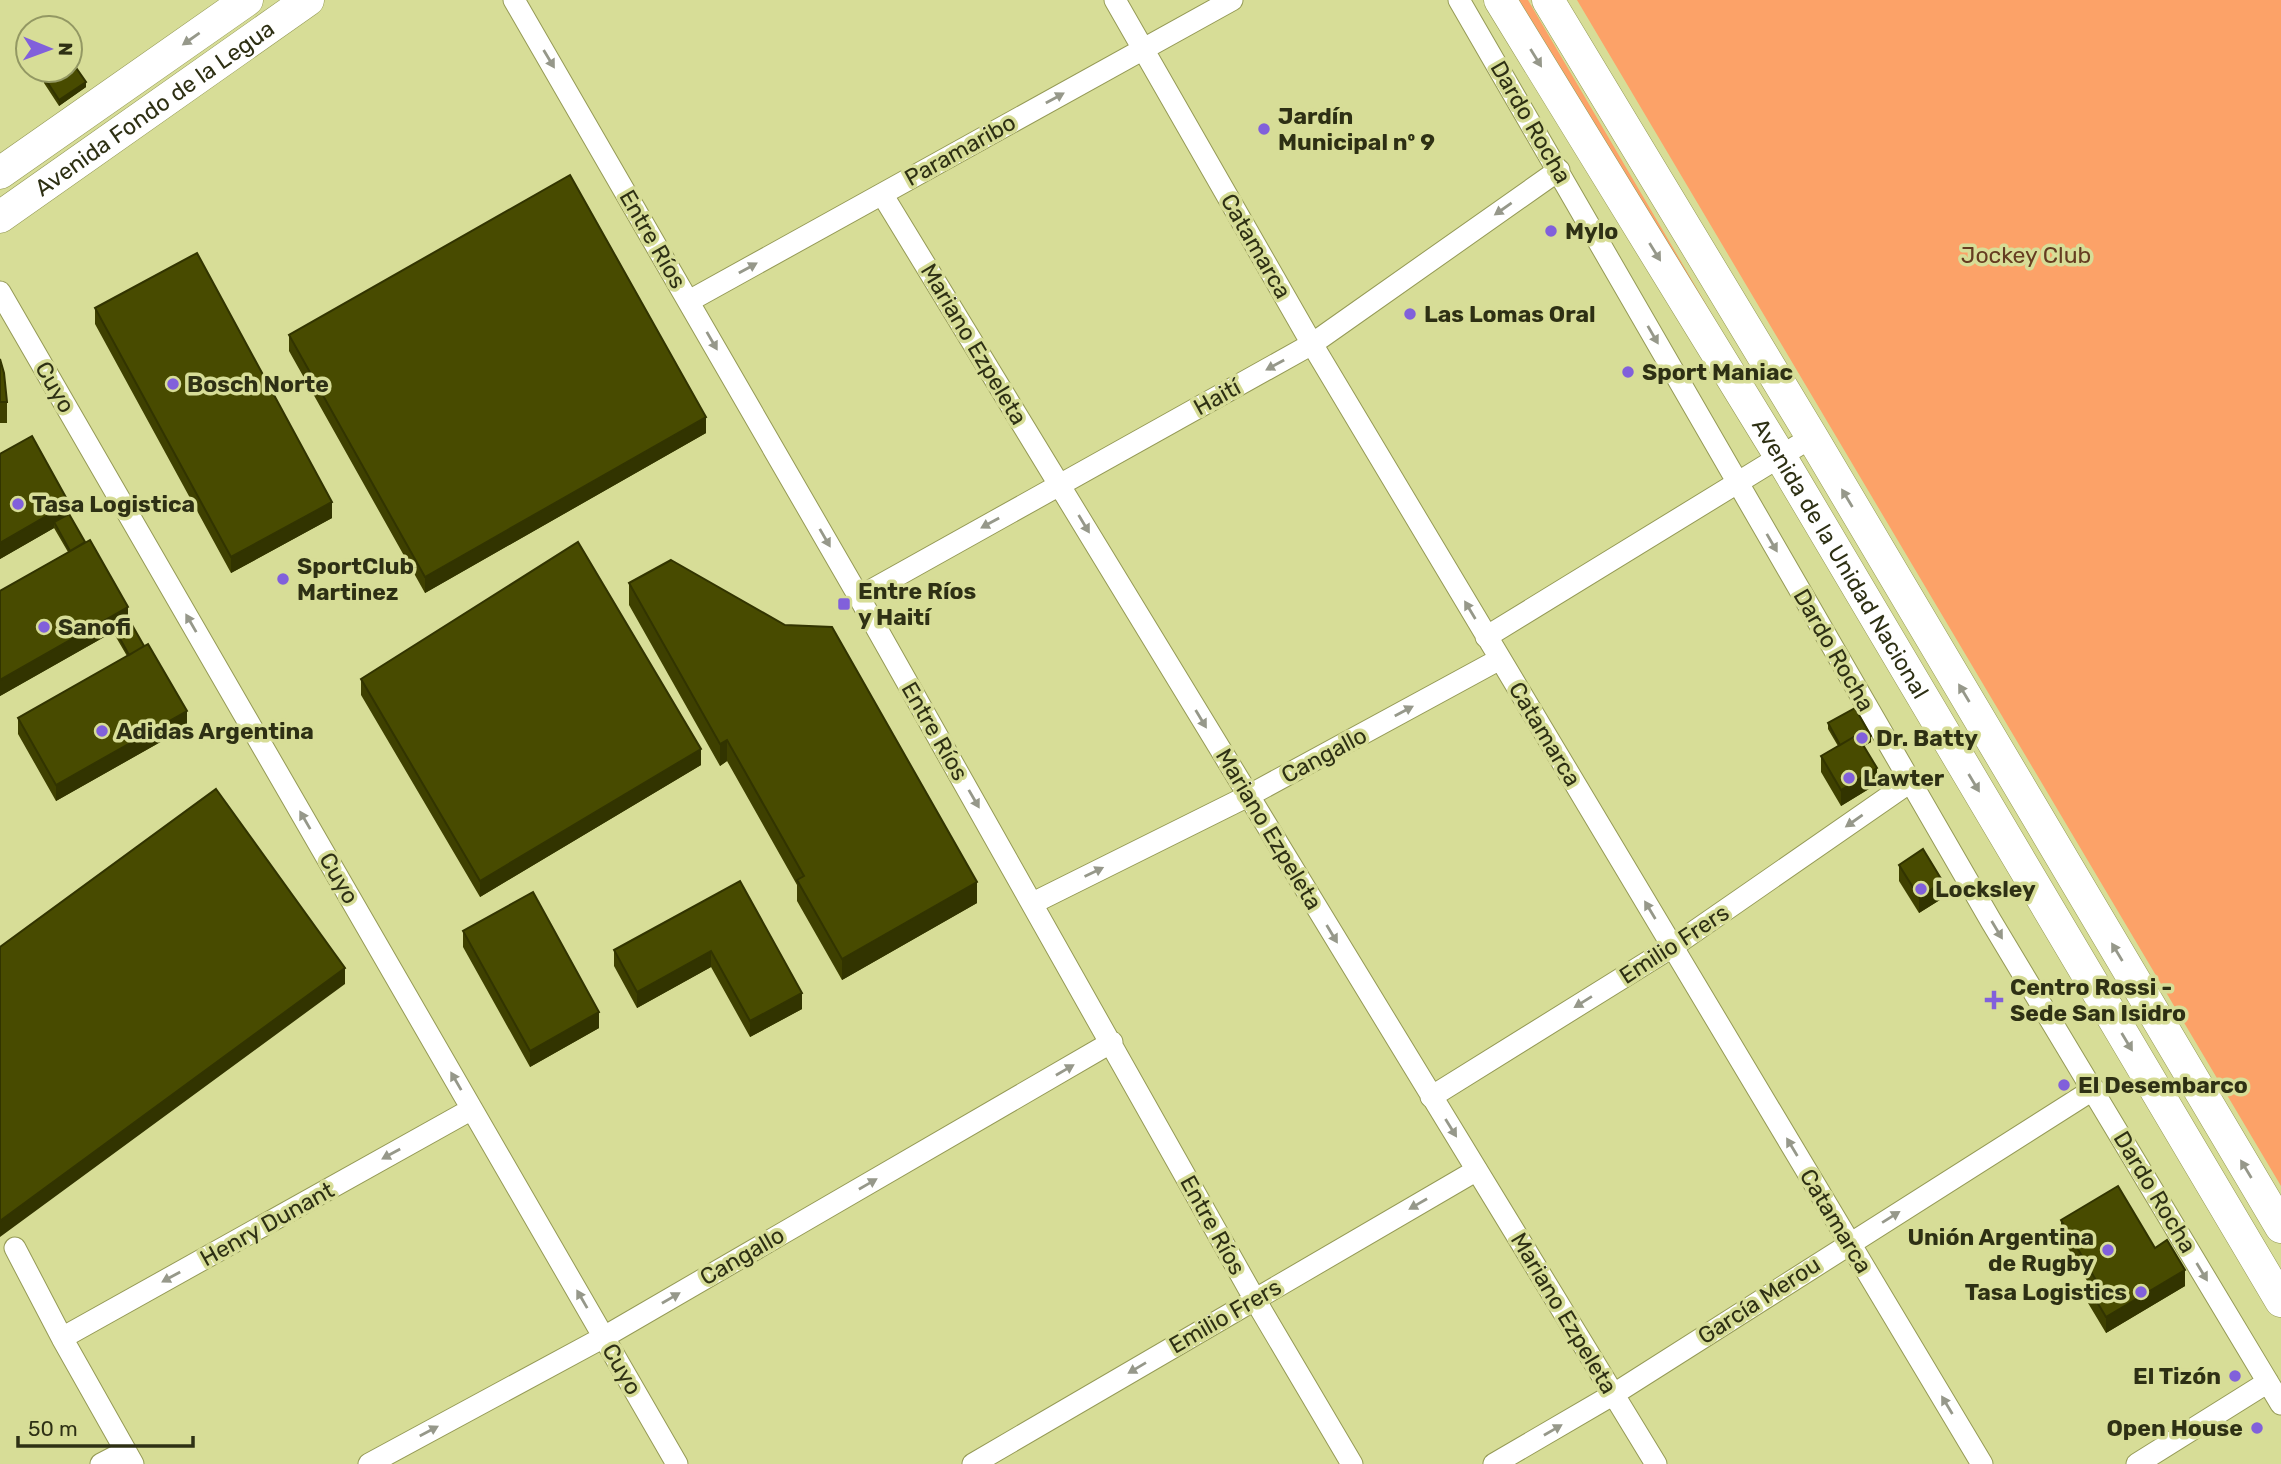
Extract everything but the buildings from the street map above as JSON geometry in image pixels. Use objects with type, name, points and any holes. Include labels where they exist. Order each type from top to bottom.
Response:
[{"type":"main road","name":"Avenida Fondo de la Legua","points":[[0,173],[247,0]]},
{"type":"main road","name":"Avenida Fondo de la Legua","points":[[0,218],[308,0]]},
{"type":"main road","name":"Avenida de la Unidad Nacional","points":[[1500,0],[1780,456],[2281,1301]]},
{"type":"main road","name":"Avenida de la Unidad Nacional","points":[[1548,0],[1812,437],[2281,1227]]},
{"type":"street","name":"Entre Ríos","points":[[514,0],[859,597],[1254,1298],[1352,1464]]},
{"type":"street","name":"Catamarca","points":[[1115,0],[1312,344],[1982,1464]]},
{"type":"street","name":"Paramaribo","points":[[689,301],[1232,0]]},
{"type":"street","name":"Dardo Rocha","points":[[1460,0],[1910,782],[2281,1404]]},
{"type":"street","name":"Haití","points":[[859,597],[1312,344],[1559,170]]},
{"type":"street","name":"Mariano Ezpeleta","points":[[882,194],[1656,1464]]},
{"type":"street","name":"Cuyo","points":[[0,292],[677,1464]]},
{"type":"street","points":[[1486,637],[1812,437]]},
{"type":"street","name":"Cangallo","points":[[1032,903],[1248,796],[1500,659]]},
{"type":"street","name":"Emilio Frers","points":[[1431,1097],[1672,947],[1910,782]]},
{"type":"street","name":"Cangallo","points":[[369,1464],[604,1337],[1112,1042]]},
{"type":"street","name":"García Merou","points":[[1494,1464],[1614,1394],[1849,1242],[2094,1089]]},
{"type":"street","name":"Henry Dunant","points":[[62,1338],[472,1109]]},
{"type":"street","name":"Emilio Frers","points":[[973,1464],[1477,1170]]},
{"type":"street","points":[[15,1248],[130,1458],[102,1464]]},
{"type":"street","points":[[2137,1464],[2268,1382]]},
{"type":"green space","points":[[1515,0],[1528,0],[1758,393]]},
{"type":"green space","name":"Jockey Club","points":[[1577,0],[2281,0],[2281,1186]]},
{"type":"place","name":"Jardín Municipal nº 9","points":[[1264,129]]},
{"type":"place","name":"Mylo","points":[[1551,231]]},
{"type":"place","name":"Las Lomas Oral","points":[[1410,314]]},
{"type":"place","name":"Sport Maniac","points":[[1628,372]]},
{"type":"place","name":"Bosch Norte","points":[[173,384]]},
{"type":"place","name":"Tasa Logistica","points":[[18,504]]},
{"type":"place","name":"SportClub Martinez","points":[[283,579]]},
{"type":"place","name":"Entre Ríos y Haití","points":[[844,604]]},
{"type":"place","name":"Sanofi","points":[[44,627]]},
{"type":"place","name":"Adidas Argentina","points":[[102,731]]},
{"type":"place","name":"Dr. Batty","points":[[1862,738]]},
{"type":"place","name":"Lawter","points":[[1849,778]]},
{"type":"place","name":"Locksley","points":[[1921,889]]},
{"type":"place","name":"Centro Rossi - Sede San Isidro","points":[[1994,1000]]},
{"type":"place","name":"El Desembarco","points":[[2064,1085]]},
{"type":"place","name":"Unión Argentina de Rugby","points":[[2108,1250]]},
{"type":"place","name":"Tasa Logistics","points":[[2141,1292]]},
{"type":"place","name":"El Tizón","points":[[2235,1376]]},
{"type":"place","name":"Open House","points":[[2257,1428]]}]
